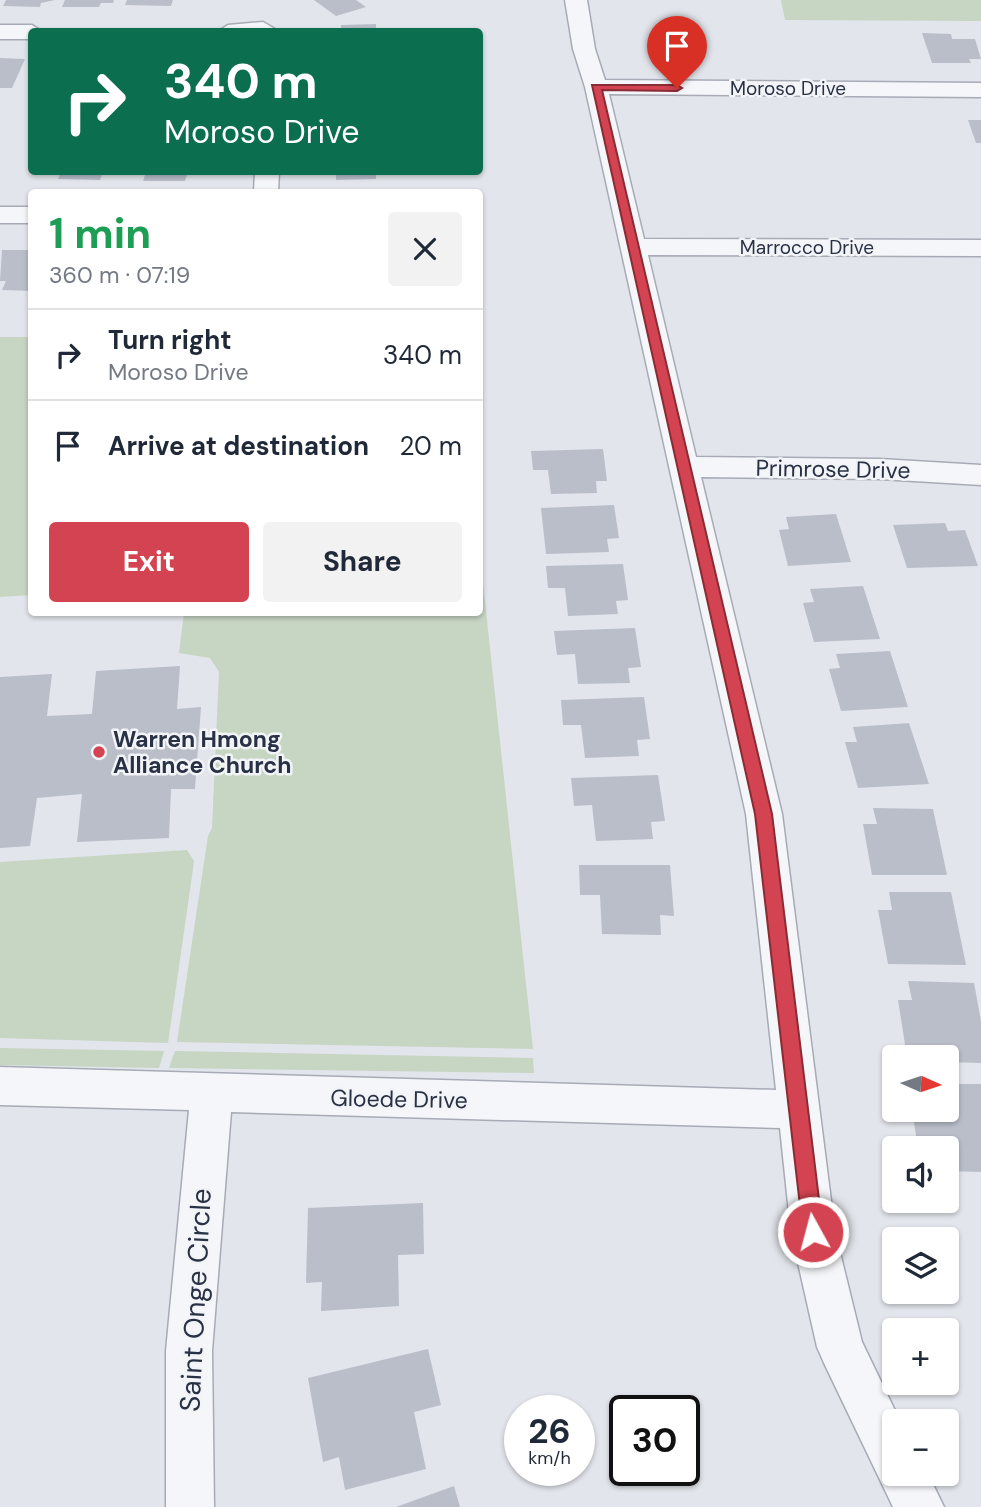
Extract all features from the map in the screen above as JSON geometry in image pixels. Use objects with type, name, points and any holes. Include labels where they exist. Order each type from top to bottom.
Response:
[{"type":"street","points":[[576,0],[584,49],[596,87],[764,814],[813,1232],[840,1347],[882,1435]]},
{"type":"street","points":[[0,32],[28,32]]},
{"type":"street","name":"Moroso Drive","points":[[596,87],[981,90]]},
{"type":"street","points":[[0,215],[28,215]]},
{"type":"street","name":"Marrocco Drive","points":[[633,247],[981,248]]},
{"type":"street","name":"Primrose Drive","points":[[684,467],[880,469],[981,475]]},
{"type":"street","name":"Gloede Drive","points":[[0,1087],[798,1110]]},
{"type":"street","name":"Saint Onge Circle","points":[[190,1507],[188,1332],[197,1221],[212,1094]]},
{"type":"street","points":[[909,1486],[920,1507]]},
{"type":"green space","points":[[781,0],[981,0],[981,21],[785,20]]},
{"type":"green space","points":[[0,337],[28,337],[28,595],[0,597]]},
{"type":"green space","points":[[483,583],[533,1049],[177,1042],[208,836],[212,828],[219,672],[210,658],[179,653],[184,616],[483,616]]},
{"type":"green space","points":[[187,850],[194,861],[168,1043],[0,1038],[0,862]]},
{"type":"green space","points":[[0,1048],[164,1051],[159,1068],[0,1065]]},
{"type":"green space","points":[[175,1051],[533,1058],[534,1073],[169,1068]]},
{"type":"building","points":[[6,0],[55,0],[41,3],[40,7],[3,6]]},
{"type":"building","points":[[65,0],[114,0],[113,3],[101,3],[99,7],[62,7]]},
{"type":"building","points":[[127,0],[173,0],[171,6],[125,5]]},
{"type":"building","points":[[314,0],[356,0],[366,7],[336,16]]},
{"type":"building","points":[[376,24],[376,28],[341,28],[341,25]]},
{"type":"building","points":[[922,33],[951,34],[952,39],[975,39],[981,59],[969,59],[971,63],[932,63]]},
{"type":"building","points":[[0,58],[25,59],[12,88],[0,88]]},
{"type":"building","points":[[968,120],[981,120],[981,143],[976,143]]},
{"type":"building","points":[[60,175],[102,175],[100,180],[58,179]]},
{"type":"building","points":[[145,175],[187,175],[185,181],[143,181]]},
{"type":"building","points":[[336,175],[376,175],[376,179],[336,180]]},
{"type":"building","points":[[2,250],[28,250],[28,291],[2,290],[6,281],[0,281]]},
{"type":"building","points":[[603,449],[607,481],[596,481],[597,493],[551,494],[548,470],[533,470],[531,451]]},
{"type":"building","points":[[614,505],[619,538],[607,539],[609,552],[546,554],[541,508]]},
{"type":"building","points":[[836,514],[851,562],[788,566],[779,530],[789,529],[786,517]]},
{"type":"building","points":[[945,523],[948,531],[965,530],[978,566],[907,568],[893,525]]},
{"type":"building","points":[[623,564],[628,600],[616,601],[618,614],[568,616],[565,588],[548,588],[546,566]]},
{"type":"building","points":[[863,586],[880,639],[814,642],[803,603],[814,602],[810,589]]},
{"type":"building","points":[[635,628],[641,667],[628,668],[630,683],[578,684],[575,654],[557,655],[554,631]]},
{"type":"building","points":[[890,651],[908,707],[841,711],[829,669],[840,668],[836,654]]},
{"type":"building","name":"Warren Hmong Alliance Church","points":[[180,666],[177,709],[201,707],[195,789],[171,789],[169,838],[77,842],[82,794],[37,798],[30,846],[0,848],[0,677],[52,674],[47,716],[92,714],[96,671]]},
{"type":"building","points":[[644,697],[650,739],[637,740],[639,756],[585,758],[581,725],[563,725],[561,700]]},
{"type":"building","points":[[909,723],[929,784],[858,788],[845,742],[857,742],[853,727]]},
{"type":"building","points":[[658,775],[665,821],[651,822],[653,839],[596,841],[592,805],[574,806],[571,778]]},
{"type":"building","points":[[873,808],[933,809],[947,875],[872,875],[863,824],[877,824]]},
{"type":"building","points":[[579,865],[670,865],[674,916],[660,915],[661,935],[602,934],[600,895],[580,895]]},
{"type":"building","points":[[889,892],[951,892],[966,965],[888,964],[878,910],[892,910]]},
{"type":"building","points":[[908,981],[974,983],[981,1021],[981,1063],[959,1062],[959,1045],[905,1045],[898,1000],[912,1000]]},
{"type":"building","points":[[959,1084],[981,1084],[981,1172],[959,1171],[959,1136],[916,1136],[914,1122],[959,1122]]},
{"type":"building","points":[[423,1203],[424,1254],[398,1255],[399,1306],[321,1311],[322,1282],[306,1283],[308,1208]]},
{"type":"building","points":[[428,1349],[441,1405],[414,1412],[426,1469],[345,1490],[339,1457],[323,1462],[308,1378]]},
{"type":"building","points":[[454,1486],[460,1507],[396,1507]]},
{"type":"place","name":"Warren Hmong Alliance Church","points":[[99,752]]},
{"type":"route","points":[[677,88],[596,87],[617,190],[633,247],[764,814],[813,1232]]}]
